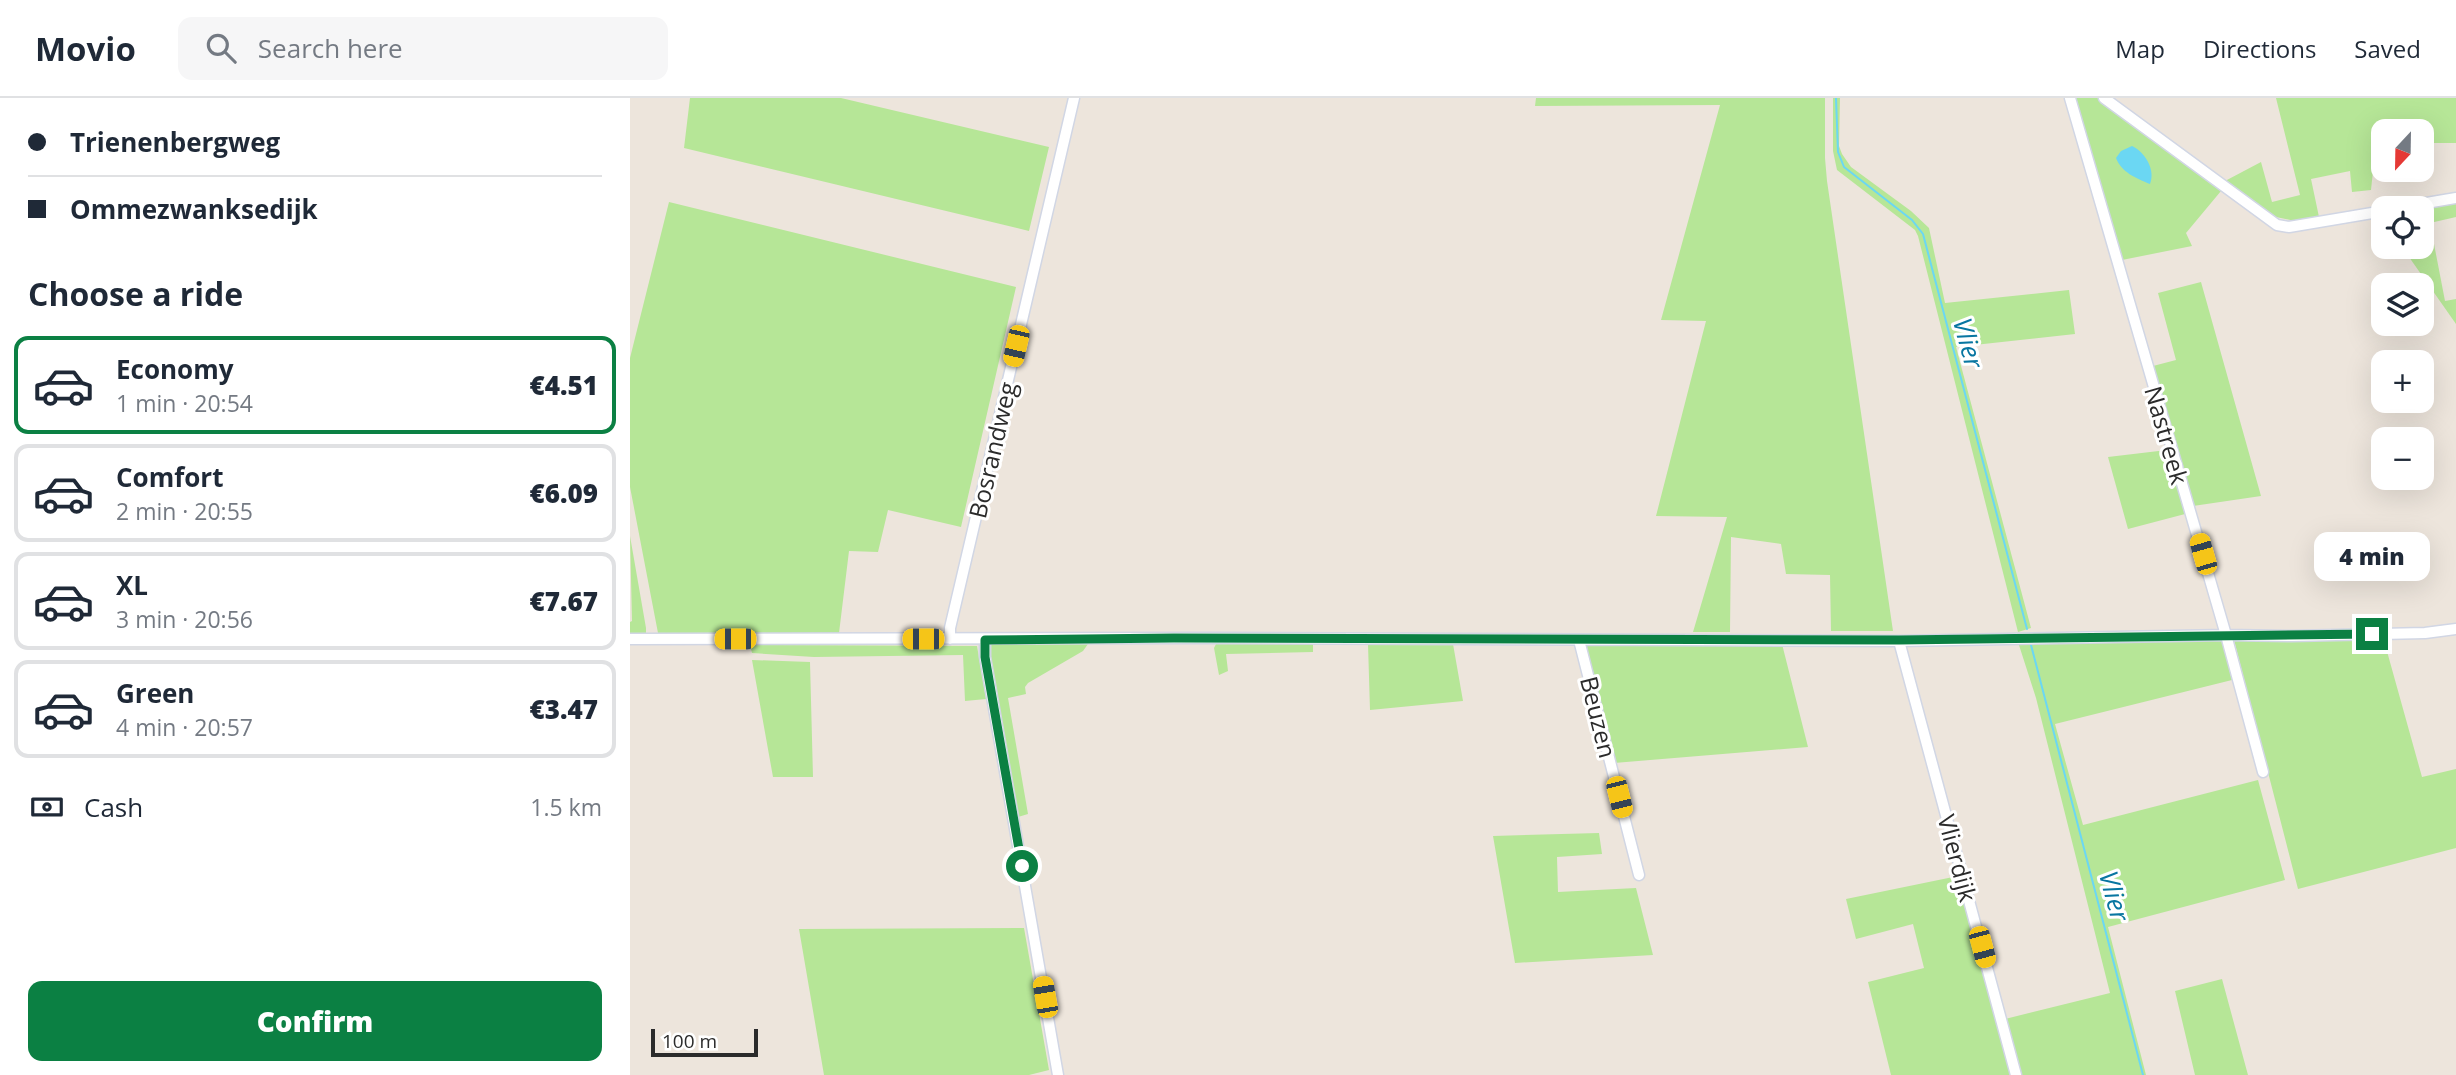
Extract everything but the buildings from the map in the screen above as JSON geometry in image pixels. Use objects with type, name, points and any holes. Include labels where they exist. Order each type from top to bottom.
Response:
[{"type":"street","name":"Bosrandweg","points":[[950,639],[950,628],[1074,98]]},
{"type":"street","name":"Nastreek","points":[[2070,98],[2227,635],[2263,772]]},
{"type":"street","points":[[2104,98],[2277,225],[2289,227],[2371,213]]},
{"type":"street","points":[[2434,202],[2456,198]]},
{"type":"street","points":[[630,639],[1899,640],[2292,636],[2425,633],[2456,629]]},
{"type":"street","points":[[985,640],[985,657],[1058,1075]]},
{"type":"street","name":"Beuzen","points":[[1579,640],[1639,875]]},
{"type":"street","name":"Vlierdijk","points":[[1899,640],[2016,1075]]},
{"type":"green space","points":[[690,98],[841,98],[1049,147],[1029,231],[684,148]]},
{"type":"green space","points":[[1536,98],[1825,98],[1827,181],[1893,631],[1831,631],[1830,575],[1786,574],[1781,544],[1731,537],[1730,632],[1693,632],[1727,517],[1656,516],[1706,321],[1661,320],[1720,105],[1535,106]]},
{"type":"green space","points":[[1833,98],[1840,98],[1839,146],[1851,167],[1911,211],[1929,228],[1945,303],[2069,290],[2075,334],[1956,347],[2031,628],[2018,632],[1918,236],[1915,230],[1837,170],[1833,151]]},
{"type":"green space","points":[[2076,98],[2102,98],[2221,191],[2186,233],[2192,246],[2122,260]]},
{"type":"green space","points":[[2276,98],[2456,98],[2456,143],[2434,143],[2434,119],[2371,119],[2371,190],[2352,192],[2350,171],[2311,179],[2319,217],[2295,221],[2276,217],[2225,181],[2261,162],[2272,202],[2300,195]]},
{"type":"green space","points":[[2456,201],[2456,217],[2434,222],[2434,206]]},
{"type":"green space","points":[[669,202],[1016,287],[961,527],[888,510],[878,552],[849,551],[839,633],[658,633],[630,487],[630,358]]},
{"type":"green space","points":[[2434,244],[2445,301],[2456,299],[2456,324],[2434,293],[2434,273],[2420,273],[2410,259],[2434,259]]},
{"type":"green space","points":[[2201,282],[2261,496],[2193,506],[2153,366],[2176,360],[2158,293]]},
{"type":"green space","points":[[2167,450],[2185,514],[2128,529],[2108,457]]},
{"type":"green space","points":[[630,536],[646,628],[646,633],[630,633]]},
{"type":"green space","points":[[2383,637],[2422,777],[2456,769],[2456,848],[2298,889],[2234,640]]},
{"type":"green space","points":[[2222,640],[2232,680],[2055,724],[2083,825],[2258,780],[2285,880],[2108,927],[2146,1075],[2020,1075],[2005,1019],[2110,993],[2036,698],[2018,642]]},
{"type":"green space","points":[[1088,644],[1083,651],[1028,683],[1025,687],[1026,694],[1008,698],[1028,814],[1018,817],[989,645]]},
{"type":"green space","points":[[1216,644],[1313,644],[1313,652],[1226,654],[1228,671],[1219,675],[1214,648]]},
{"type":"green space","points":[[1368,644],[1453,644],[1463,701],[1370,710]]},
{"type":"green space","points":[[1782,644],[1808,747],[1614,763],[1584,646]]},
{"type":"green space","points":[[750,645],[977,646],[986,699],[965,701],[963,655],[814,657],[752,653]]},
{"type":"green space","points":[[752,660],[810,662],[813,777],[773,777]]},
{"type":"green space","points":[[1599,833],[1602,854],[1557,857],[1558,892],[1636,888],[1653,955],[1515,963],[1493,836]]},
{"type":"green space","points":[[1958,876],[2010,1075],[1891,1075],[1868,982],[1924,968],[1913,924],[1856,939],[1846,899]]},
{"type":"green space","points":[[1024,928],[1049,1070],[1029,1075],[824,1075],[799,929]]},
{"type":"green space","points":[[2222,979],[2248,1075],[2195,1075],[2175,991]]},
{"type":"water","points":[[2132,146],[2141,152],[2148,162],[2152,173],[2150,184],[2126,171],[2116,158],[2121,151]]},
{"type":"waterway","name":"Vlier","points":[[1836,98],[1838,152],[1844,167],[1912,220],[1923,234],[2027,629]]},
{"type":"waterway","name":"Vlier","points":[[2031,645],[2143,1075]]},
{"type":"route","points":[[1022,866],[985,657],[985,640],[1899,640],[2372,634]]}]
